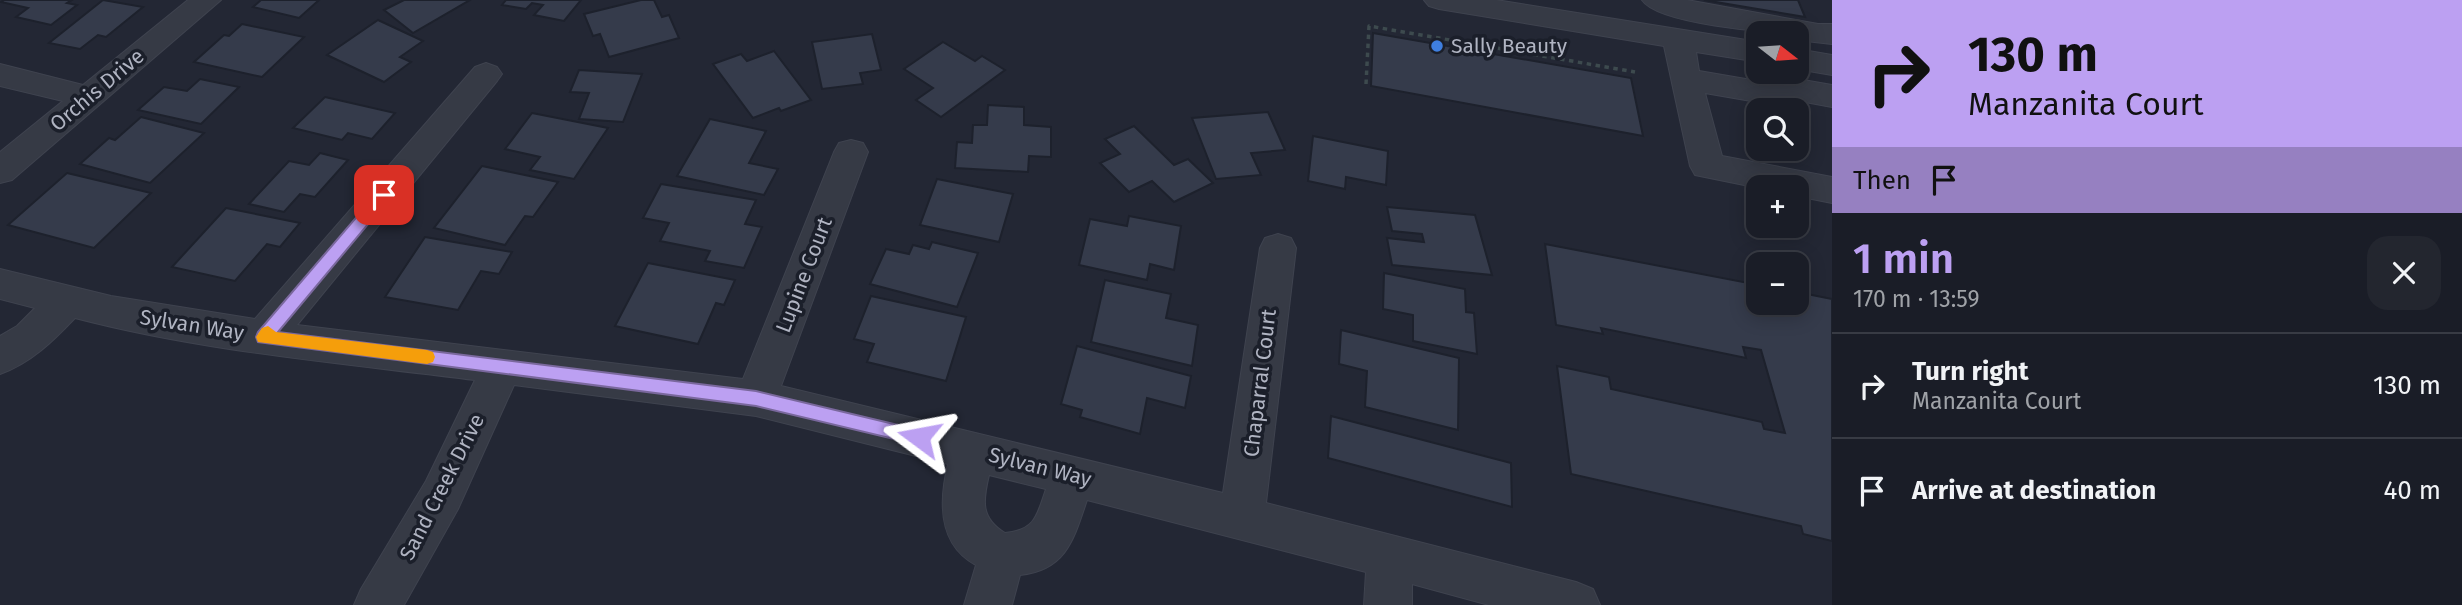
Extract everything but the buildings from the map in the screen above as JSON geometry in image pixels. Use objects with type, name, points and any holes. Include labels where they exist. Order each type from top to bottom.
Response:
[{"type":"street","points":[[1438,0],[1560,10],[1678,38],[1746,50]]},
{"type":"street","points":[[1657,0],[1690,11],[1818,34],[1832,34]]},
{"type":"street","name":"Orchis Drive","points":[[0,171],[200,5]]},
{"type":"street","points":[[1678,38],[1704,155]]},
{"type":"street","points":[[1810,61],[1832,65]]},
{"type":"street","points":[[264,337],[486,74]]},
{"type":"street","points":[[0,75],[89,97]]},
{"type":"street","points":[[1685,79],[1759,98]]},
{"type":"street","points":[[1777,98],[1786,88],[1832,96]]},
{"type":"street","name":"Lupine Court","points":[[756,398],[851,152]]},
{"type":"street","points":[[1704,155],[1746,157]]},
{"type":"street","points":[[1704,155],[1832,190]]},
{"type":"street","name":"Chaparral Court","points":[[1242,518],[1278,248]]},
{"type":"street","name":"Sylvan Way","points":[[0,284],[111,312],[264,337],[756,398],[1073,475],[1576,605]]},
{"type":"street","points":[[0,358],[31,337],[68,301]]},
{"type":"street","name":"Sand Creek Drive","points":[[378,605],[442,495],[502,366]]},
{"type":"street","points":[[973,450],[961,501],[965,522],[987,549],[1002,555],[1030,552],[1053,534],[1073,475]]},
{"type":"street","points":[[988,605],[1002,555]]},
{"type":"street","points":[[1388,605],[1390,556]]},
{"type":"path","points":[[1366,84],[1369,26],[1635,72]]},
{"type":"slow traffic","points":[[268,333],[264,337],[427,357]]},
{"type":"place","name":"Sally Beauty","points":[[1437,46]]},
{"type":"route","points":[[384,195],[264,337],[756,398],[919,437]]}]
